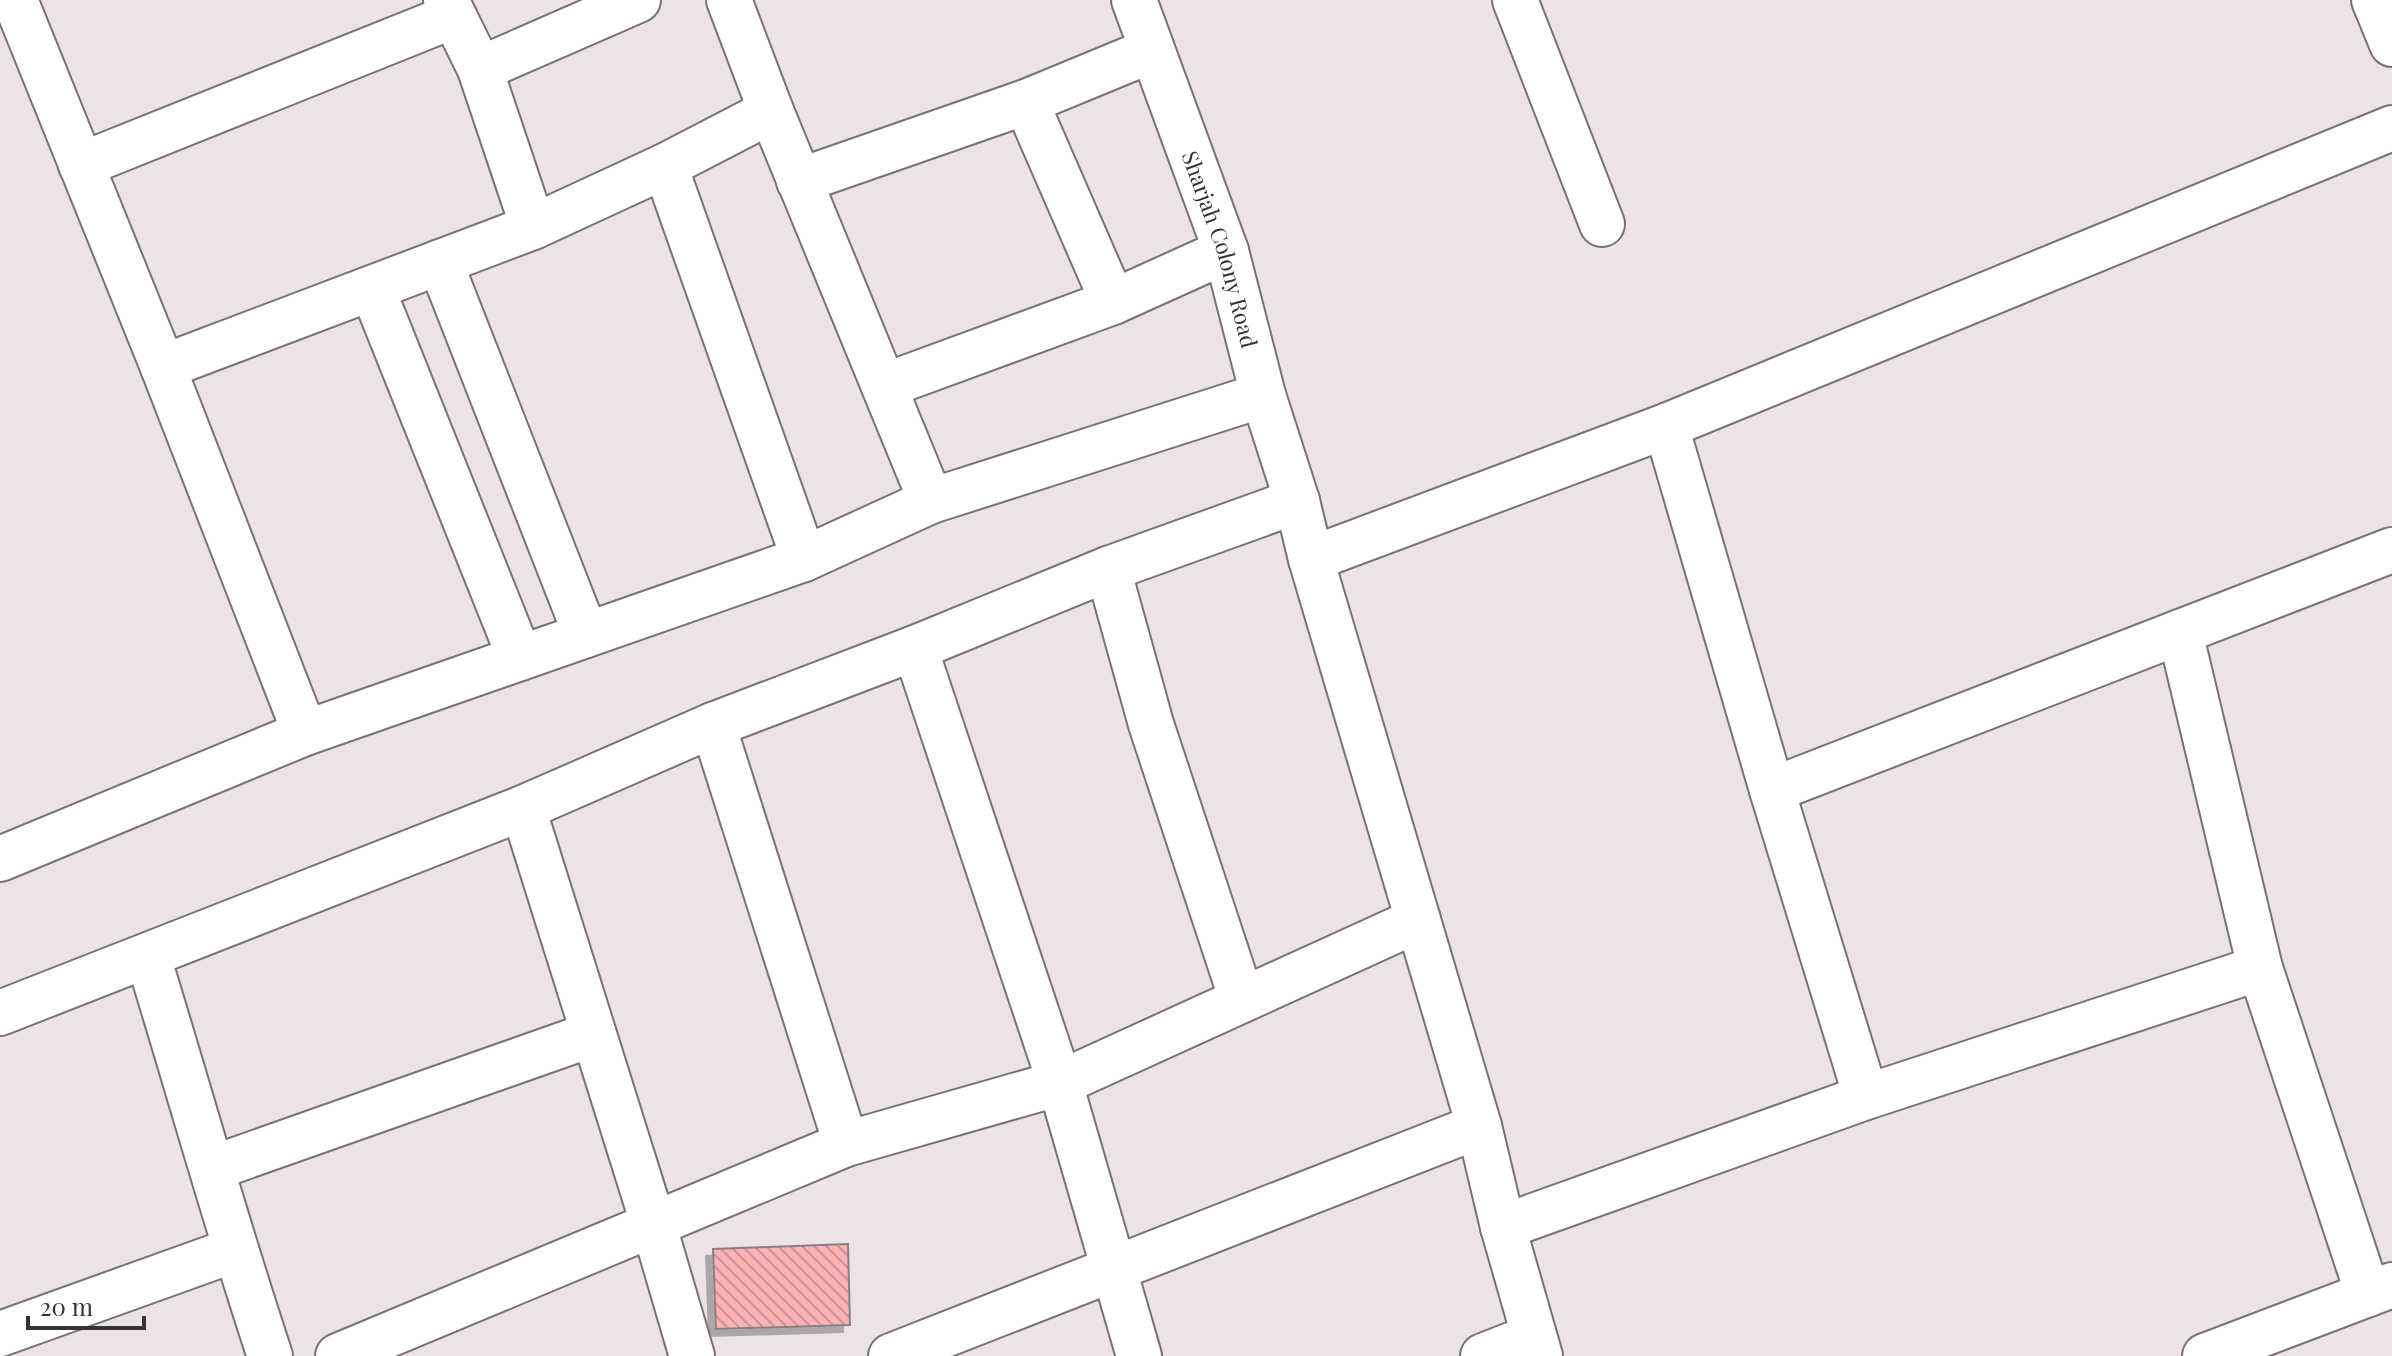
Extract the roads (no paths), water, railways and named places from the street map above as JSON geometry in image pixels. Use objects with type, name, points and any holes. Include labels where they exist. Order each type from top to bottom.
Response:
[{"type":"street","points":[[15,0],[163,367],[305,733]]},
{"type":"street","points":[[480,69],[638,0]]},
{"type":"street","points":[[729,0],[799,181],[931,501]]},
{"type":"street","name":"Sharjah Colony Road","points":[[1134,0],[1226,251],[1263,395],[1297,501],[1311,559],[1479,1126],[1503,1227],[1537,1346]]},
{"type":"street","points":[[1515,0],[1602,224]]},
{"type":"street","points":[[2374,0],[2392,44]]},
{"type":"street","points":[[81,165],[449,8],[480,69],[533,227]]},
{"type":"street","points":[[799,181],[1026,102],[1152,50]]},
{"type":"street","points":[[1026,102],[1113,302]]},
{"type":"street","points":[[163,367],[533,227],[665,166],[771,111]]},
{"type":"street","points":[[1311,559],[1666,426],[2392,128]]},
{"type":"street","points":[[665,166],[804,559]]},
{"type":"street","points":[[884,386],[1113,302],[1226,251]]},
{"type":"street","points":[[440,262],[586,635]]},
{"type":"street","points":[[372,288],[520,658]]},
{"type":"street","points":[[0,859],[305,733],[804,559],[931,501],[1263,395]]},
{"type":"street","points":[[1666,426],[1866,1097]]},
{"type":"street","points":[[0,1013],[523,808],[713,725],[915,648],[1108,569],[1297,501]]},
{"type":"street","points":[[1772,790],[2392,550]]},
{"type":"street","points":[[1108,569],[1151,724],[1242,1000]]},
{"type":"street","points":[[2180,632],[2260,968],[2380,1289],[2205,1356]]},
{"type":"street","points":[[915,648],[1060,1083],[1139,1356]]},
{"type":"street","points":[[713,725],[846,1144]]},
{"type":"street","points":[[523,808],[692,1356]]},
{"type":"street","points":[[338,1356],[846,1144],[1060,1083],[1418,920]]},
{"type":"street","points":[[148,957],[213,1168],[234,1250],[270,1356]]},
{"type":"street","points":[[1503,1227],[1866,1097],[2260,968]]},
{"type":"street","points":[[213,1168],[593,1034]]},
{"type":"street","points":[[895,1355],[1479,1126]]},
{"type":"street","points":[[0,1334],[234,1250]]},
{"type":"street","points":[[1483,1356],[1537,1346]]}]
